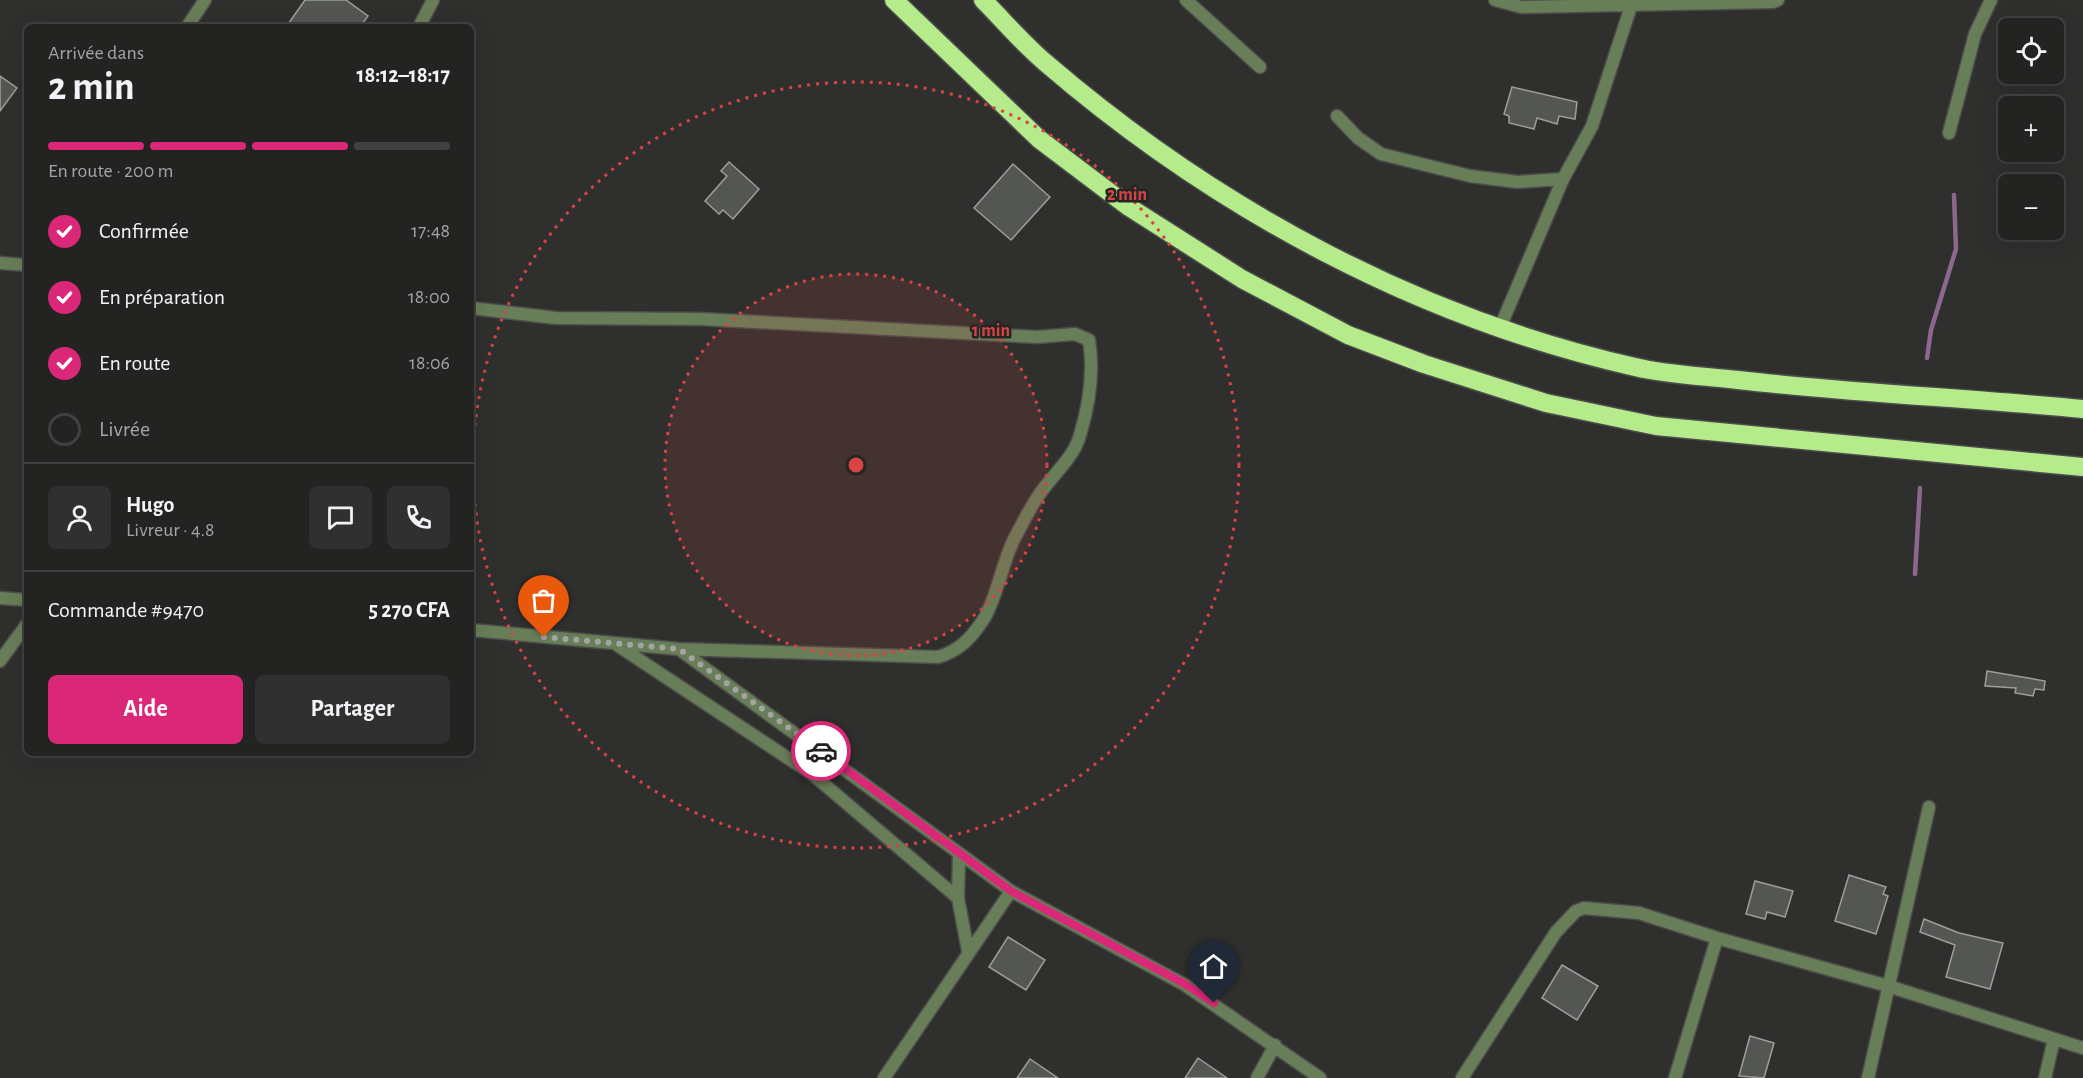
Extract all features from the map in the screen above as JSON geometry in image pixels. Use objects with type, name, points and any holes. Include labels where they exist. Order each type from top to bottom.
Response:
[{"type":"highway","points":[[894,0],[1039,139],[1129,207],[1242,279],[1348,335],[1424,364],[1546,403],[1656,426],[2083,467]]},
{"type":"highway","points":[[982,0],[1045,62],[1132,133],[1213,189],[1332,258],[1499,330],[1638,368],[1783,385],[2083,409]]},
{"type":"street","points":[[189,24],[205,0]]},
{"type":"street","points":[[421,24],[433,0]]},
{"type":"street","points":[[1186,0],[1260,67]]},
{"type":"street","points":[[1495,0],[1521,7],[1778,0]]},
{"type":"street","points":[[1949,133],[1975,34],[1991,0]]},
{"type":"street","points":[[1499,330],[1563,179],[1592,126],[1615,51],[1633,3]]},
{"type":"street","points":[[1336,116],[1358,138],[1381,154],[1470,176],[1518,182],[1563,179]]},
{"type":"street","points":[[0,263],[24,265]]},
{"type":"street","points":[[474,308],[556,318],[701,319],[1037,337],[1075,334],[1089,340],[1092,358],[1087,406],[1080,438],[1065,462],[1038,495],[1013,542],[985,616],[965,644],[954,653],[938,657],[679,649],[474,630]]},
{"type":"street","points":[[0,598],[24,600]]},
{"type":"street","points":[[0,661],[24,628]]},
{"type":"street","points":[[615,643],[785,754],[896,843],[958,898]]},
{"type":"street","points":[[679,649],[1011,891],[1185,984],[1320,1078]]},
{"type":"street","points":[[785,754],[808,741]]},
{"type":"street","points":[[1868,1078],[1929,807]]},
{"type":"street","points":[[959,854],[958,898],[968,951]]},
{"type":"street","points":[[884,1078],[968,951],[1011,891]]},
{"type":"street","points":[[1462,1078],[1556,932],[1576,911],[1584,908],[1639,913],[1717,938],[1888,986],[2083,1048]]},
{"type":"street","points":[[1675,1078],[1717,938]]},
{"type":"street","points":[[2045,1078],[2054,1039]]},
{"type":"street","points":[[1257,1078],[1275,1045]]},
{"type":"building","points":[[305,0],[346,0],[368,16],[362,24],[288,24]]},
{"type":"building","points":[[0,76],[17,88],[0,111]]},
{"type":"building","points":[[1512,87],[1577,102],[1575,119],[1559,116],[1557,124],[1537,118],[1534,129],[1509,123],[1509,116],[1504,114]]},
{"type":"building","points":[[729,162],[759,189],[733,219],[723,210],[719,214],[705,201],[727,176],[721,171]]},
{"type":"building","points":[[1013,164],[1050,197],[1011,240],[974,208]]},
{"type":"building","points":[[1987,671],[2045,681],[2044,690],[2035,689],[2033,696],[2015,693],[2016,688],[1985,686]]},
{"type":"building","points":[[1849,875],[1886,887],[1883,894],[1888,896],[1876,934],[1835,921]]},
{"type":"building","points":[[1755,881],[1793,891],[1785,917],[1767,912],[1765,919],[1746,914]]},
{"type":"building","points":[[1924,919],[1959,933],[2003,943],[1990,989],[1946,977],[1955,945],[1920,932]]},
{"type":"building","points":[[1008,937],[1045,960],[1026,990],[989,967]]},
{"type":"building","points":[[1562,965],[1598,986],[1577,1020],[1542,998]]},
{"type":"building","points":[[1750,1036],[1774,1043],[1764,1078],[1739,1076]]},
{"type":"building","points":[[1198,1058],[1227,1078],[1185,1078]]},
{"type":"building","points":[[1030,1059],[1058,1078],[1017,1078]]},
{"type":"waterway","points":[[1927,358],[1931,330],[1956,249],[1954,195]]},
{"type":"waterway","points":[[1915,574],[1920,488]]},
{"type":"way so far","points":[[544,637],[679,649],[821,751]]},
{"type":"route","points":[[821,751],[1011,891],[1185,984],[1214,1003]]}]
